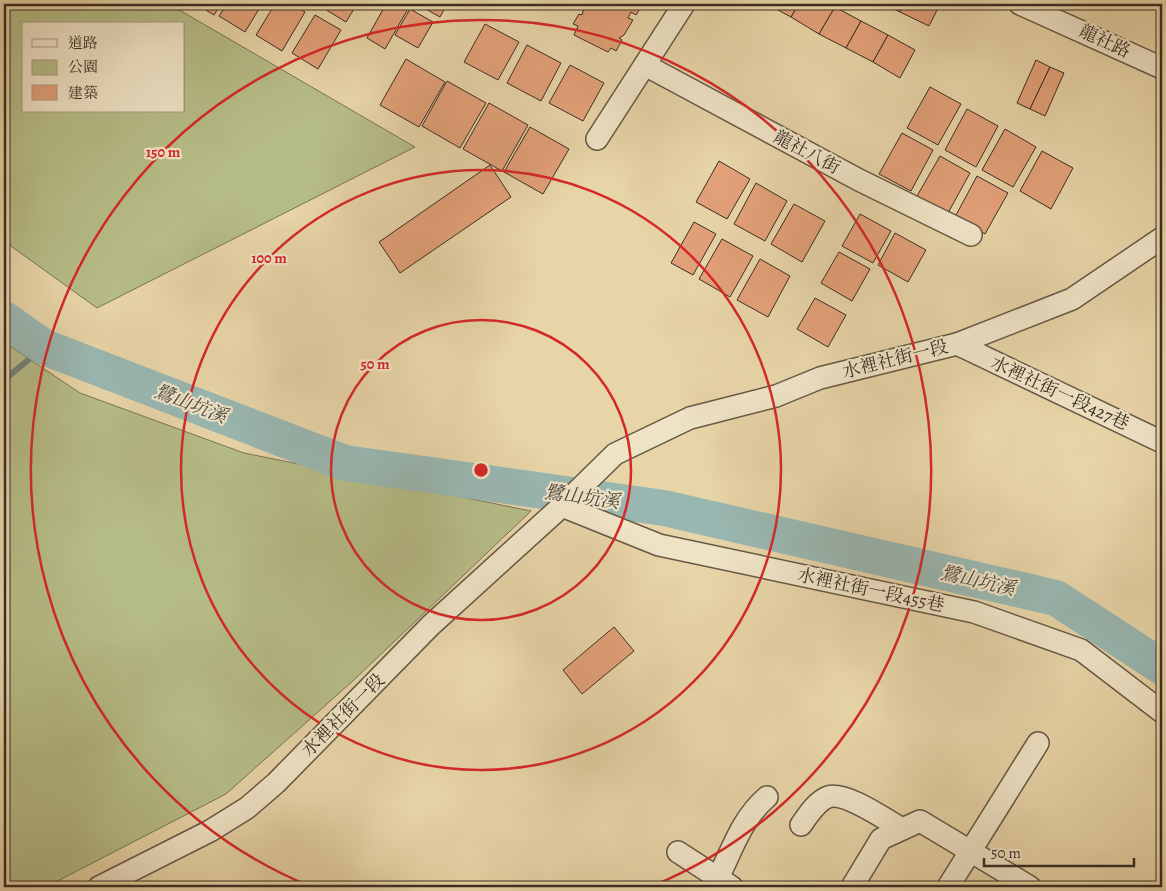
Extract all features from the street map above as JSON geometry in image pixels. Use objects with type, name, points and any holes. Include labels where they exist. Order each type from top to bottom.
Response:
[{"type":"street","points":[[597,139],[684,4]]},
{"type":"street","name":"龍社路","points":[[1020,4],[1162,68]]},
{"type":"street","name":"龍社八街","points":[[645,65],[859,180],[971,235]]},
{"type":"street","name":"水裡社街一段","points":[[99,887],[210,831],[247,808],[276,783],[432,626],[562,506],[615,454],[690,418],[776,396],[820,378],[957,344],[1072,300],[1162,238]]},
{"type":"street","name":"水裡社街一段427巷","points":[[957,344],[1162,442]]},
{"type":"street","name":"水裡社街一段455巷","points":[[562,506],[659,545],[974,612],[1081,650],[1162,712]]},
{"type":"street","points":[[948,887],[1038,743]]},
{"type":"street","points":[[801,825],[812,810],[828,797],[842,795],[970,851],[1030,887]]},
{"type":"street","points":[[678,852],[721,884],[745,820],[767,798]]},
{"type":"street","points":[[852,887],[881,839],[911,825]]},
{"type":"green space","points":[[4,4],[169,4],[415,147],[97,308],[4,241]]},
{"type":"green space","points":[[4,342],[80,393],[244,453],[531,511],[355,679],[226,794],[46,887],[4,887]]},
{"type":"building","points":[[196,4],[221,4],[214,15]]},
{"type":"building","points":[[227,4],[262,4],[245,32],[219,16]]},
{"type":"building","points":[[275,4],[292,4],[305,12],[282,51],[256,35]]},
{"type":"building","points":[[321,4],[357,4],[346,22],[320,6]]},
{"type":"building","points":[[386,4],[403,4],[409,7],[385,49],[367,38]]},
{"type":"building","points":[[417,4],[447,4],[440,17]]},
{"type":"building","points":[[585,4],[643,4],[636,15],[631,12],[628,18],[633,20],[624,35],[619,38],[622,40],[616,51],[611,48],[608,52],[574,35],[578,26],[573,24],[579,14],[582,15]]},
{"type":"building","points":[[767,4],[799,4],[791,17]]},
{"type":"building","points":[[799,4],[830,4],[835,7],[819,34],[791,17]]},
{"type":"building","points":[[883,4],[904,4],[900,12]]},
{"type":"building","points":[[904,4],[940,4],[929,26],[900,12]]},
{"type":"building","points":[[835,7],[861,21],[846,48],[819,34]]},
{"type":"building","points":[[410,9],[433,22],[418,48],[395,35]]},
{"type":"building","points":[[315,15],[341,30],[318,69],[292,53]]},
{"type":"building","points":[[861,21],[888,35],[873,62],[846,48]]},
{"type":"building","points":[[485,24],[519,42],[498,80],[464,62]]},
{"type":"building","points":[[888,35],[915,50],[900,78],[873,62]]},
{"type":"building","points":[[527,45],[561,63],[541,101],[507,83]]},
{"type":"building","points":[[406,59],[445,82],[419,127],[380,105]]},
{"type":"building","points":[[1036,60],[1050,67],[1030,109],[1017,103]]},
{"type":"building","points":[[570,65],[604,83],[583,121],[549,103]]},
{"type":"building","points":[[1050,67],[1064,73],[1045,116],[1030,109]]},
{"type":"building","points":[[447,81],[486,103],[460,148],[422,126]]},
{"type":"building","points":[[930,87],[961,104],[938,145],[907,128]]},
{"type":"building","points":[[489,103],[528,125],[502,171],[463,149]]},
{"type":"building","points":[[967,109],[998,126],[976,167],[945,150]]},
{"type":"building","points":[[530,127],[569,149],[543,194],[504,172]]},
{"type":"building","points":[[1005,129],[1036,147],[1013,187],[982,170]]},
{"type":"building","points":[[902,133],[933,150],[911,191],[879,174]]},
{"type":"building","points":[[1042,151],[1073,168],[1051,209],[1020,191]]},
{"type":"building","points":[[940,156],[970,173],[948,213],[917,196]]},
{"type":"building","points":[[719,161],[750,179],[727,219],[696,202]]},
{"type":"building","points":[[490,165],[511,197],[400,273],[379,242]]},
{"type":"building","points":[[977,176],[1008,193],[985,234],[955,217]]},
{"type":"building","points":[[756,183],[787,201],[765,241],[734,224]]},
{"type":"building","points":[[794,204],[825,221],[802,262],[771,244]]},
{"type":"building","points":[[860,214],[891,231],[873,263],[842,246]]},
{"type":"building","points":[[694,222],[716,234],[693,275],[671,263]]},
{"type":"building","points":[[895,233],[926,250],[908,282],[878,265]]},
{"type":"building","points":[[722,239],[753,256],[730,297],[699,279]]},
{"type":"building","points":[[839,252],[870,269],[852,301],[821,283]]},
{"type":"building","points":[[760,259],[790,276],[768,317],[737,300]]},
{"type":"building","points":[[815,298],[846,315],[828,347],[797,329]]},
{"type":"building","points":[[614,627],[634,651],[582,694],[563,670]]},
{"type":"waterway","name":"鷺山坑溪","points":[[4,319],[44,347],[345,463],[664,508],[1056,598],[1162,667]]},
{"type":"waterway","points":[[4,380],[44,347]]}]
